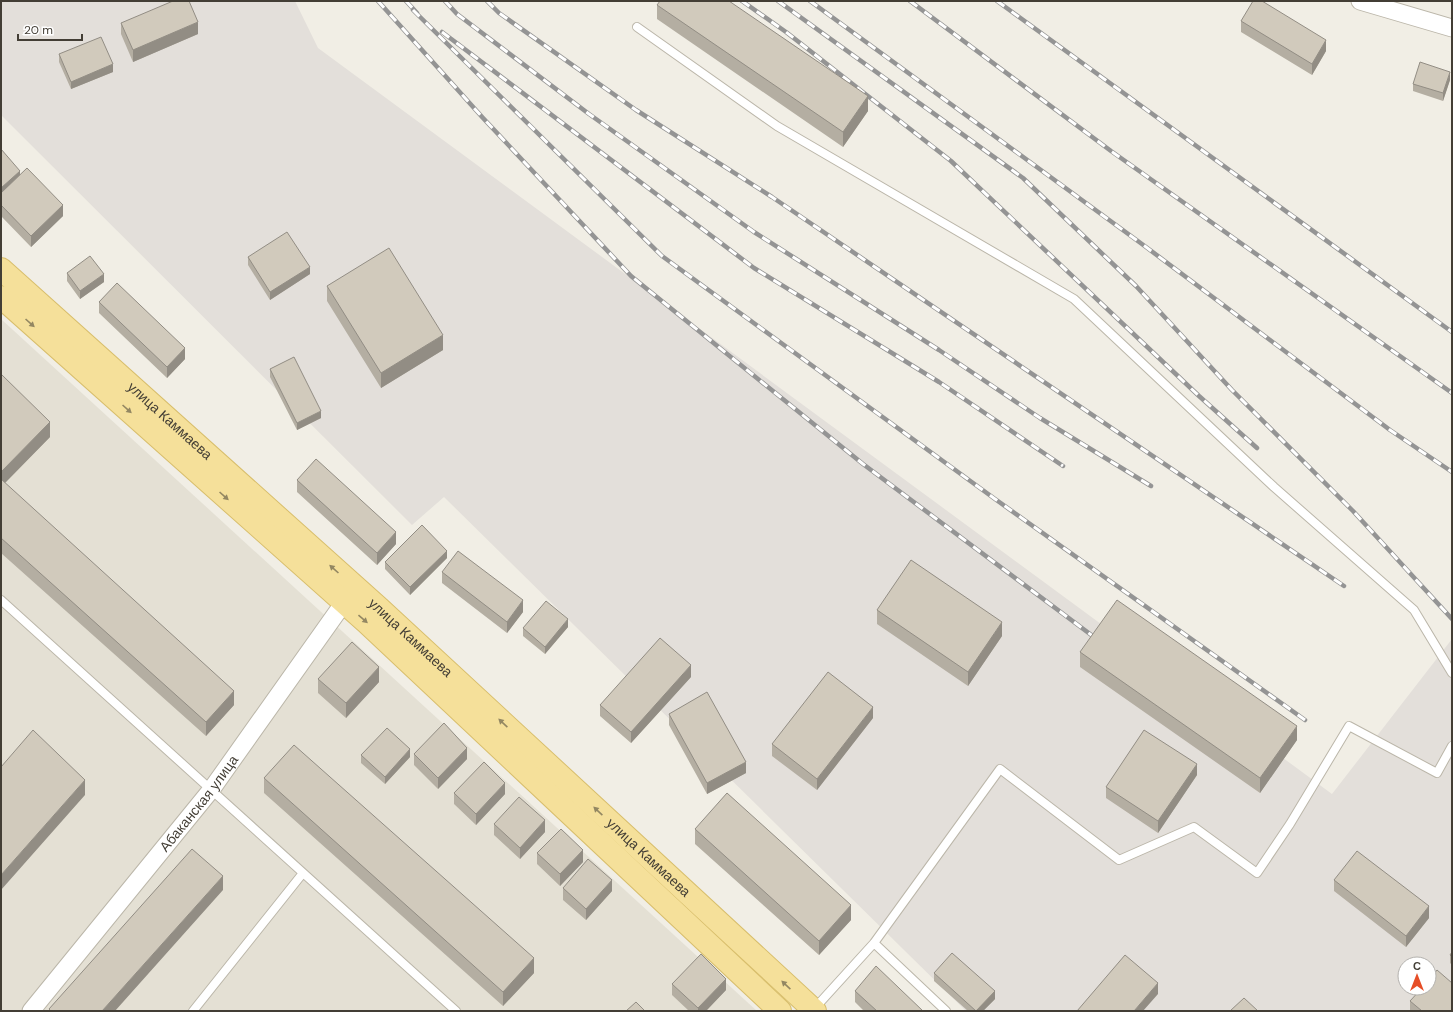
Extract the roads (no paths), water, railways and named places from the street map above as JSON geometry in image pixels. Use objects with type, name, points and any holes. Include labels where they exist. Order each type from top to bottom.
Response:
[{"type":"main road","name":"улица Каммаева","points":[[1,269],[349,595],[780,1011]]},
{"type":"main road","name":"улица Каммаева","points":[[1,296],[349,595],[379,608],[814,1011]]},
{"type":"street","points":[[1360,1],[1452,28]]},
{"type":"street","name":"Абаканская улица","points":[[31,1011],[211,790],[349,595]]},
{"type":"lane","points":[[637,27],[778,126],[1074,299],[1268,482],[1414,610],[1452,673]]},
{"type":"lane","points":[[1,600],[456,1011]]},
{"type":"lane","points":[[814,1011],[874,943],[1000,769],[1118,860],[1194,827],[1257,873],[1290,824],[1349,726],[1438,772],[1452,746]]},
{"type":"lane","points":[[193,1011],[303,873]]},
{"type":"lane","points":[[874,943],[946,1011]]},
{"type":"railway","points":[[378,1],[483,118],[631,276],[863,464],[1098,640]]},
{"type":"railway","points":[[406,1],[417,13]]},
{"type":"railway","points":[[445,1],[457,14],[589,114],[754,232],[939,350],[1040,418],[1151,486]]},
{"type":"railway","points":[[487,1],[499,13],[636,110],[772,197],[1344,586]]},
{"type":"railway","points":[[742,1],[786,32],[951,161],[1199,396],[1257,448]]},
{"type":"railway","points":[[778,1],[1023,178],[1136,286],[1232,390],[1353,511],[1452,619]]},
{"type":"railway","points":[[810,1],[1146,247],[1390,430],[1452,472]]},
{"type":"railway","points":[[910,1],[1111,151],[1452,393]]},
{"type":"railway","points":[[997,1],[1452,332]]},
{"type":"railway","points":[[413,10],[662,256],[995,499],[1305,720]]},
{"type":"railway","points":[[442,32],[754,268],[939,382],[1063,466]]}]
